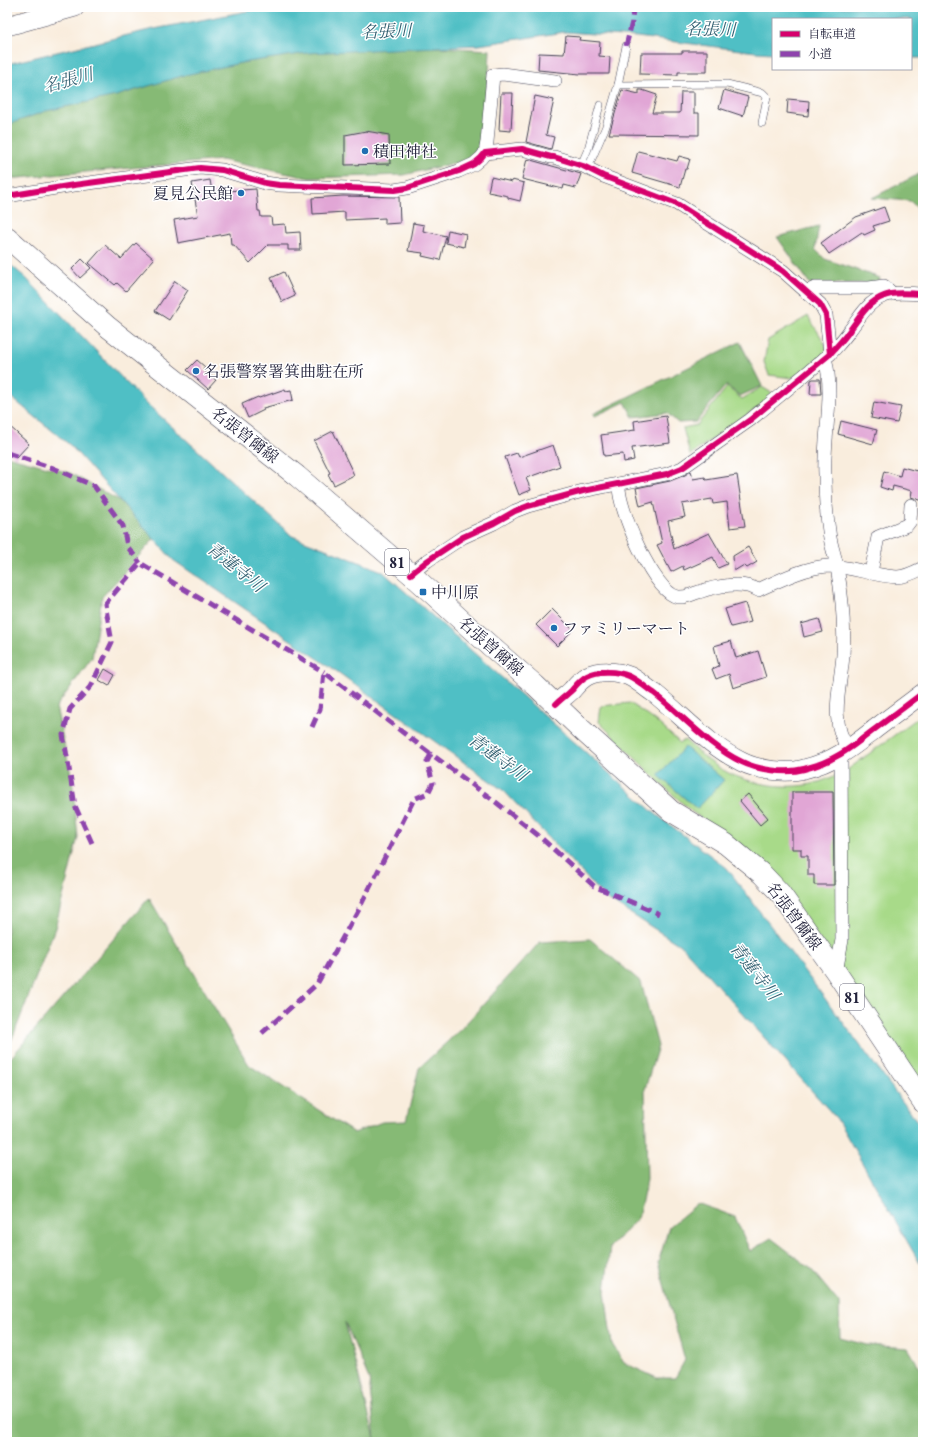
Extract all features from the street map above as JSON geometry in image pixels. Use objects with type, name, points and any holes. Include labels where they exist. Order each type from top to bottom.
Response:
[{"type":"main road","name":"名張曽爾線","points":[[7,237],[108,327],[297,476],[411,574],[471,630],[556,704],[580,728],[671,811],[726,844],[762,874],[780,893],[836,972],[923,1102]]},
{"type":"street","points":[[7,26],[75,7]]},
{"type":"street","points":[[7,196],[200,168],[222,170],[265,183],[279,185],[394,190],[407,188],[474,164],[485,153],[493,75],[503,74],[555,82]]},
{"type":"street","points":[[485,153],[522,149],[584,166],[603,176],[677,204],[783,271],[820,304],[826,315],[828,375],[824,473],[829,532],[837,566],[840,592],[843,648],[837,719],[845,752],[842,940],[836,972]]},
{"type":"street","points":[[806,292],[815,288],[869,288],[884,286],[893,294]]},
{"type":"street","points":[[411,574],[427,561],[464,537],[515,511],[583,491],[667,474],[682,468],[750,420],[828,356],[842,342],[859,316],[871,303],[884,296],[893,294],[923,294]]},
{"type":"street","points":[[619,484],[618,491],[631,532],[653,573],[662,586],[672,595],[685,597],[706,590],[738,585],[753,587],[758,590],[786,578],[819,567],[837,566],[898,577],[912,574],[923,568]]},
{"type":"street","points":[[871,572],[878,536],[907,525],[910,521],[911,505]]},
{"type":"street","points":[[556,704],[572,690],[578,682],[588,675],[601,672],[616,672],[629,676],[642,684],[671,706],[711,742],[730,756],[743,763],[771,770],[803,770],[817,766],[845,752],[923,693]]},
{"type":"lane","points":[[584,166],[606,126],[618,85],[626,46]]},
{"type":"lane","points":[[618,85],[727,84],[763,93],[767,97],[762,123]]},
{"type":"lane","points":[[584,166],[600,105]]},
{"type":"green space","points":[[313,40],[490,50],[480,151],[472,159],[404,175],[309,178],[221,160],[7,179],[10,120]]},
{"type":"green space","points":[[923,172],[923,213],[910,201],[872,198]]},
{"type":"green space","points":[[819,226],[815,249],[825,259],[880,278],[879,283],[810,284],[777,237]]},
{"type":"green space","points":[[808,316],[831,353],[792,378],[769,375],[764,362],[768,340]]},
{"type":"green space","points":[[740,342],[762,386],[740,396],[726,385],[696,422],[678,423],[667,413],[633,417],[625,402],[595,416],[593,414]]},
{"type":"green space","points":[[727,387],[742,399],[762,387],[775,395],[690,455],[683,428],[697,425]]},
{"type":"green space","points":[[7,456],[70,473],[120,501],[154,539],[102,597],[92,658],[56,707],[72,779],[78,837],[55,928],[7,1052]]},
{"type":"green space","points":[[630,703],[657,722],[680,743],[685,740],[708,760],[723,770],[757,783],[783,786],[808,785],[830,778],[847,770],[923,714],[923,1087],[752,854],[691,811],[654,777],[599,722],[601,706]]},
{"type":"green space","points":[[149,898],[249,1065],[354,1133],[382,1122],[406,1121],[419,1068],[461,1029],[540,942],[590,939],[641,982],[658,1046],[645,1089],[647,1179],[638,1218],[610,1247],[605,1292],[612,1344],[624,1363],[657,1378],[675,1378],[685,1360],[658,1263],[669,1227],[698,1203],[735,1217],[750,1251],[771,1238],[810,1268],[839,1303],[840,1338],[867,1345],[908,1348],[923,1373],[923,1442],[7,1442],[7,1062]],"holes":[[[345,1322],[369,1379],[375,1439]]]},
{"type":"water","name":"名張川","points":[[274,7],[923,7],[923,58],[912,58],[912,18],[772,18],[772,53],[637,37],[565,32],[479,45],[307,53],[241,63],[185,75],[116,96],[46,111],[7,125],[7,64],[149,30]]},
{"type":"water","name":"青蓮寺川","points":[[7,262],[26,278],[147,404],[292,536],[382,571],[653,812],[727,868],[923,1129],[923,1269],[837,1119],[683,947],[606,898],[504,791],[339,673],[173,560],[71,446],[7,394]]},
{"type":"water","points":[[685,747],[724,780],[697,809],[658,775]]},
{"type":"building","points":[[566,36],[580,37],[579,40],[600,42],[599,56],[610,57],[609,74],[580,74],[538,70],[539,53],[564,54]]},
{"type":"building","points":[[682,51],[707,51],[707,72],[678,72],[678,75],[640,74],[641,53],[682,53]]},
{"type":"building","points":[[622,90],[639,94],[639,90],[642,90],[657,95],[652,113],[680,113],[681,92],[694,92],[694,113],[699,113],[699,135],[609,134]]},
{"type":"building","points":[[724,90],[748,97],[743,116],[719,108]]},
{"type":"building","points":[[501,93],[513,93],[511,131],[499,130]]},
{"type":"building","points":[[535,96],[554,100],[546,135],[554,137],[551,149],[526,142]]},
{"type":"building","points":[[788,99],[809,101],[808,116],[787,113]]},
{"type":"building","points":[[366,131],[389,135],[390,164],[345,165],[345,135]]},
{"type":"building","points":[[638,151],[677,161],[679,156],[690,159],[687,169],[685,169],[680,187],[632,173]]},
{"type":"building","points":[[527,159],[581,174],[576,188],[564,185],[563,189],[522,179]]},
{"type":"building","points":[[491,177],[524,183],[520,201],[508,198],[508,196],[488,192]]},
{"type":"building","points":[[210,180],[212,192],[256,189],[258,211],[260,211],[261,217],[271,217],[272,225],[285,224],[286,233],[300,232],[301,250],[288,250],[288,245],[268,245],[250,263],[234,245],[231,245],[230,233],[178,243],[174,220],[198,216],[192,183]]},
{"type":"building","points":[[343,196],[399,197],[400,223],[385,224],[385,218],[345,220],[345,212],[313,214],[312,198]]},
{"type":"building","points":[[884,207],[889,221],[873,226],[875,230],[864,235],[862,232],[829,254],[821,243],[856,217]]},
{"type":"building","points":[[413,223],[424,225],[423,231],[446,236],[440,260],[422,256],[423,253],[408,251]]},
{"type":"building","points":[[448,230],[466,234],[464,247],[446,243]]},
{"type":"building","points":[[136,243],[154,259],[126,291],[117,283],[115,285],[89,263],[105,245],[121,259]]},
{"type":"building","points":[[82,259],[91,268],[80,278],[72,269]]},
{"type":"building","points":[[284,272],[295,296],[282,302],[271,278]]},
{"type":"building","points":[[175,281],[188,290],[169,320],[155,311]]},
{"type":"building","points":[[197,360],[205,367],[203,370],[216,380],[208,389],[187,370]]},
{"type":"building","points":[[820,379],[821,394],[810,394],[811,380]]},
{"type":"building","points":[[285,389],[286,391],[291,390],[293,400],[263,408],[264,410],[248,418],[242,404],[258,397],[259,398]]},
{"type":"building","points":[[874,402],[901,407],[897,423],[871,418]]},
{"type":"building","points":[[666,416],[670,443],[632,448],[634,460],[624,462],[623,454],[604,456],[601,435],[635,430],[634,421]]},
{"type":"building","points":[[841,421],[877,430],[873,444],[838,434]]},
{"type":"building","points":[[7,424],[29,444],[16,458],[7,450]]},
{"type":"building","points":[[333,431],[354,475],[334,485],[328,474],[330,473],[314,441]]},
{"type":"building","points":[[553,445],[560,466],[526,478],[531,490],[519,495],[505,457],[517,453],[519,457]]},
{"type":"building","points":[[919,463],[923,463],[923,501],[911,497],[912,491],[893,486],[892,491],[880,487],[884,471],[900,476],[902,467],[917,471]]},
{"type":"building","points":[[691,471],[693,479],[705,477],[706,480],[737,475],[745,526],[730,528],[727,502],[713,504],[712,499],[682,504],[685,517],[668,521],[674,549],[709,533],[727,564],[718,568],[713,557],[684,570],[683,566],[671,572],[657,545],[662,543],[653,502],[640,506],[636,488],[670,481]]},
{"type":"building","points":[[748,547],[757,562],[747,568],[744,565],[734,571],[733,556]]},
{"type":"building","points":[[745,603],[751,622],[731,627],[725,609]]},
{"type":"building","name":"ファミリーマート","points":[[552,609],[573,630],[557,646],[536,625]]},
{"type":"building","points":[[819,619],[823,632],[804,637],[801,624]]},
{"type":"building","points":[[731,641],[736,658],[758,651],[766,677],[733,688],[729,674],[716,679],[712,669],[719,666],[714,646]]},
{"type":"building","points":[[105,669],[115,675],[109,686],[99,680]]},
{"type":"building","points":[[792,792],[833,792],[834,885],[814,885],[814,875],[808,875],[808,856],[801,856],[801,849],[792,849]]},
{"type":"building","points":[[748,794],[768,818],[760,825],[740,801]]},
{"type":"marked path","points":[[626,46],[632,22],[633,7]]},
{"type":"marked path","points":[[7,453],[53,468],[94,486],[123,526],[127,546],[140,563]]},
{"type":"marked path","points":[[92,843],[75,806],[63,735],[70,709],[91,686],[112,642],[105,604],[140,563],[324,672]]},
{"type":"marked path","points":[[312,727],[320,709],[324,672],[431,754]]},
{"type":"marked path","points":[[262,1033],[317,984],[362,903],[414,799],[428,793],[433,783],[427,762],[431,754],[539,836],[594,886],[659,914]]},
{"type":"cycle path","points":[[7,196],[74,185],[200,168],[222,170],[265,183],[279,185],[394,190],[407,188],[459,171],[474,164],[485,153],[522,149],[583,166],[603,176],[677,204],[783,271],[820,304],[826,315],[830,354]]},
{"type":"cycle path","points":[[411,574],[427,561],[463,537],[494,523],[515,511],[583,491],[667,474],[682,468],[750,420],[830,354],[863,312],[877,299],[891,294],[923,294]]},
{"type":"cycle path","points":[[556,704],[587,676],[602,672],[624,674],[636,680],[654,693],[718,748],[749,765],[764,769],[789,771],[815,766],[834,758],[858,742],[923,693]]},
{"type":"place","name":"積田神社","points":[[365,151]]},
{"type":"place","name":"夏見公民館","points":[[241,193]]},
{"type":"place","name":"名張警察署箕曲駐在所","points":[[196,371]]},
{"type":"place","name":"中川原","points":[[423,592]]},
{"type":"place","name":"ファミリーマート","points":[[554,628]]}]
